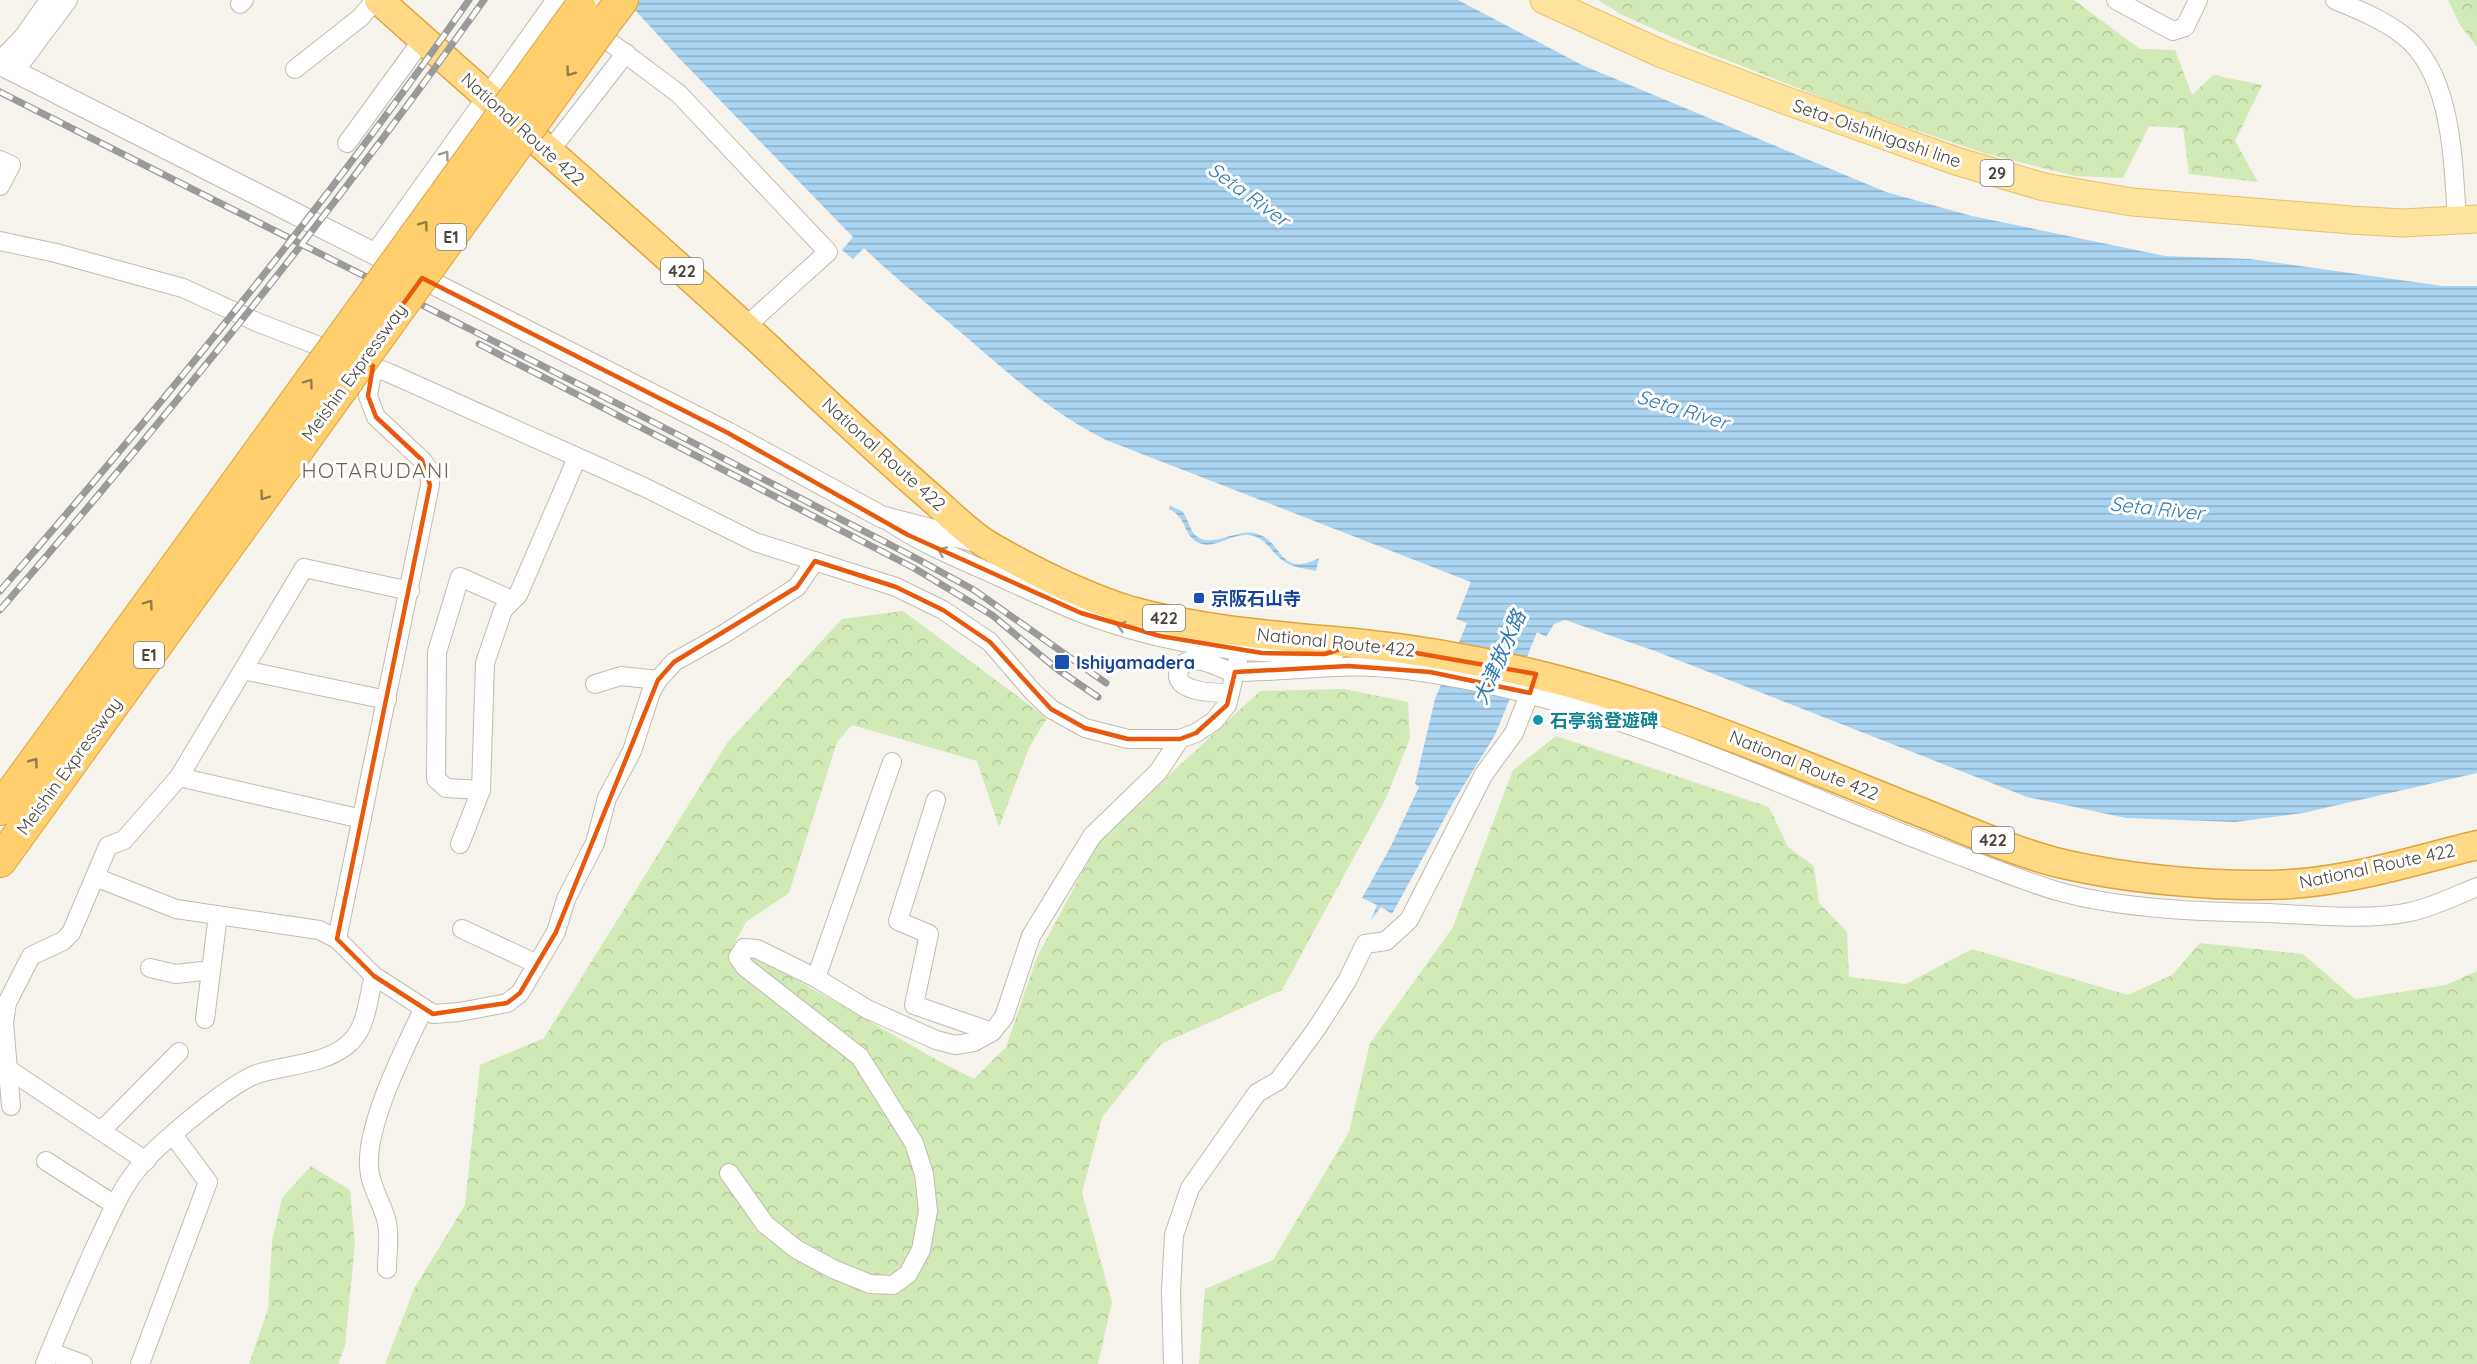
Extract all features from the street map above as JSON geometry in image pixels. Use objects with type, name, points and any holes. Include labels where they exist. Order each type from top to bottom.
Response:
[{"type":"highway","name":"National Route 422","points":[[377,0],[745,327],[983,543],[1063,585],[1098,600],[1243,641],[1359,644],[1449,656],[1532,680],[1604,693],[1680,717],[1973,847],[2042,858],[2106,872],[2157,879],[2250,885],[2291,884],[2325,880],[2477,845]]},
{"type":"highway","name":"Meishin Expressway","points":[[0,861],[586,0]]},
{"type":"highway","name":"Meishin Expressway","points":[[0,809],[287,440],[622,0]]},
{"type":"main road","name":"Seta-Oishihigashi line","points":[[1544,0],[1662,54],[1797,105],[1956,161],[2044,187],[2132,202],[2351,220],[2402,223],[2467,220]]},
{"type":"street","points":[[5,65],[49,0]]},
{"type":"street","points":[[5,65],[68,0]]},
{"type":"street","points":[[295,69],[361,17],[377,0]]},
{"type":"street","points":[[2116,0],[2173,31],[2185,27],[2199,0]]},
{"type":"street","points":[[374,254],[555,1],[679,94],[828,252],[745,327]]},
{"type":"street","points":[[2345,2],[2405,37],[2428,65],[2439,86],[2467,220]]},
{"type":"street","points":[[347,143],[423,39]]},
{"type":"street","points":[[549,152],[626,53]]},
{"type":"street","points":[[0,242],[56,252],[183,288],[259,322],[373,366],[644,487],[755,542],[896,586],[943,610],[990,642],[1033,693],[1051,709],[1085,728],[1128,739],[1180,739],[1196,733],[1214,721],[1227,705],[1243,641],[1160,636],[1081,613],[908,535],[882,517],[728,433],[5,65]]},
{"type":"street","points":[[0,160],[11,165],[0,186]]},
{"type":"street","points":[[337,939],[430,485],[429,470],[422,460],[376,417],[368,396],[373,366]]},
{"type":"street","points":[[460,844],[481,790],[485,663],[503,610],[518,595],[577,458]]},
{"type":"street","points":[[882,517],[983,543]]},
{"type":"street","points":[[95,877],[176,909],[319,930],[337,939],[374,976],[433,1014],[459,1012],[507,1003],[520,993],[556,932],[566,899],[595,843],[607,798],[632,751],[651,692],[658,680],[674,662],[724,634],[797,587],[815,561]]},
{"type":"street","points":[[11,1106],[4,1022],[7,1003],[31,956],[63,941],[71,933],[108,846],[124,840],[179,777],[304,567],[410,591]]},
{"type":"street","points":[[481,790],[446,788],[436,779],[437,652],[460,577],[512,600]]},
{"type":"street","points":[[1173,1364],[1171,1291],[1174,1235],[1190,1188],[1257,1093],[1278,1081],[1317,1028],[1347,981],[1365,945],[1386,941],[1409,920],[1484,774],[1514,733],[1532,680],[1349,666],[1235,672],[1196,660],[1182,665],[1179,678],[1183,685],[1209,693],[1230,693]]},
{"type":"street","points":[[243,670],[387,700]]},
{"type":"street","points":[[595,684],[621,676],[658,680]]},
{"type":"street","points":[[729,1173],[765,1224],[796,1249],[833,1269],[870,1284],[892,1285],[908,1274],[921,1250],[928,1211],[924,1174],[914,1143],[860,1057],[745,967],[738,957],[744,948],[757,949],[816,978],[867,1009],[936,1040],[955,1045],[974,1042],[992,1032],[1004,1017],[1031,936],[1092,836],[1158,772],[1180,739]]},
{"type":"street","points":[[816,978],[892,762]]},
{"type":"street","points":[[179,777],[362,819]]},
{"type":"street","points":[[936,800],[898,921],[929,934],[914,1005],[992,1032]]},
{"type":"street","points":[[1973,847],[2056,891],[2103,901],[2228,912],[2388,914],[2409,912],[2477,887]]},
{"type":"street","points":[[205,1019],[218,915]]},
{"type":"street","points":[[462,929],[537,964]]},
{"type":"street","points":[[150,968],[176,974],[211,970]]},
{"type":"street","points":[[82,1364],[47,1358],[115,1204],[136,1170],[173,1135],[235,1085],[258,1073],[312,1062],[347,1046],[365,1021],[374,976]]},
{"type":"street","points":[[387,1269],[387,1224],[371,1186],[368,1165],[389,1085],[424,1008]]},
{"type":"street","points":[[101,1131],[179,1052]]},
{"type":"street","points":[[8,1069],[146,1161]]},
{"type":"street","points":[[140,1364],[208,1182],[173,1135]]},
{"type":"street","points":[[45,1161],[115,1204]]},
{"type":"highlighted area","points":[[422,278],[728,433],[908,535],[1081,613],[1160,636],[1262,653],[1325,654],[1359,643],[1536,674],[1530,693],[1430,672],[1349,666],[1235,672],[1227,705],[1196,733],[1180,739],[1128,739],[1085,728],[1051,709],[990,642],[943,610],[896,587],[815,561],[797,587],[674,662],[658,680],[556,932],[520,993],[507,1003],[433,1014],[374,976],[337,939],[430,485],[422,460],[376,417],[368,396],[373,366],[362,361]]},
{"type":"green space","points":[[1598,0],[2074,0],[2140,49],[2175,50],[2192,95],[2213,75],[2262,85],[2235,141],[2258,182],[2189,174],[2183,128],[2149,126],[2123,178],[2075,176],[1984,153],[1846,107],[1701,50],[1622,15]]},
{"type":"green space","points":[[2448,0],[2477,0],[2477,47],[2460,25]]},
{"type":"green space","points":[[903,611],[1047,718],[1029,748],[999,827],[977,761],[852,725],[837,742],[789,893],[746,922],[734,944],[974,1079],[1006,1047],[1037,957],[1100,839],[1260,691],[1344,689],[1408,702],[1410,738],[1387,796],[1282,990],[1161,1044],[1102,1117],[1082,1193],[1112,1302],[1098,1364],[385,1364],[414,1289],[465,1205],[480,1065],[544,1038],[727,743],[842,619]]},
{"type":"green space","points":[[1556,736],[1769,807],[1788,847],[1814,866],[1819,903],[1847,932],[1849,977],[1906,984],[1972,949],[2128,995],[2172,975],[2200,943],[2303,954],[2355,999],[2446,985],[2477,971],[2477,1364],[1199,1364],[1205,1289],[1273,1260],[1349,1132],[1370,1043],[1453,927],[1513,770]]},
{"type":"green space","points":[[311,1166],[350,1190],[355,1244],[345,1346],[338,1364],[249,1364],[268,1309],[272,1241],[282,1198]]},
{"type":"water","points":[[626,0],[1458,0],[1582,65],[1886,192],[1972,216],[2165,256],[2250,259],[2443,286],[2477,286],[2477,773],[2303,813],[2235,822],[2126,818],[2027,797],[1655,651],[1565,620],[1554,624],[1546,637],[1537,632],[1495,735],[1454,801],[1392,914],[1381,907],[1371,920],[1377,905],[1362,898],[1390,848],[1419,787],[1415,784],[1435,699],[1467,623],[1456,619],[1471,582],[1106,440],[1053,408],[1004,369],[864,248],[853,259],[842,250],[853,237],[678,57]]},
{"type":"water","points":[[1170,506],[1182,511],[1193,532],[1199,538],[1212,540],[1240,534],[1254,533],[1271,542],[1282,556],[1295,564],[1319,558],[1316,571],[1288,564],[1280,559],[1265,542],[1255,536],[1236,536],[1205,545],[1199,543],[1190,536],[1179,517],[1169,509]]},
{"type":"railway","points":[[0,591],[123,447],[242,302],[358,153],[469,0]]},
{"type":"railway","points":[[0,610],[126,462],[249,311],[369,157],[484,0]]},
{"type":"railway","points":[[0,92],[628,409],[910,555],[974,590],[1106,683]]},
{"type":"railway","points":[[479,344],[914,568],[992,615],[1057,669],[1098,697]]},
{"type":"place","name":"京阪石山寺","points":[[1199,598]]},
{"type":"place","name":"Ishiyamadera","points":[[1062,662]]},
{"type":"place","name":"石亭翁登遊碑","points":[[1538,720]]},
{"type":"district","name":"HOTARUDANI","points":[[376,470]]},
{"type":"water label","name":"Seta River","points":[[1249,194]]},
{"type":"water label","name":"Seta River","points":[[1683,409]]},
{"type":"water label","name":"Seta River","points":[[2157,508]]},
{"type":"water label","name":"大津放水路","points":[[1499,657]]}]
